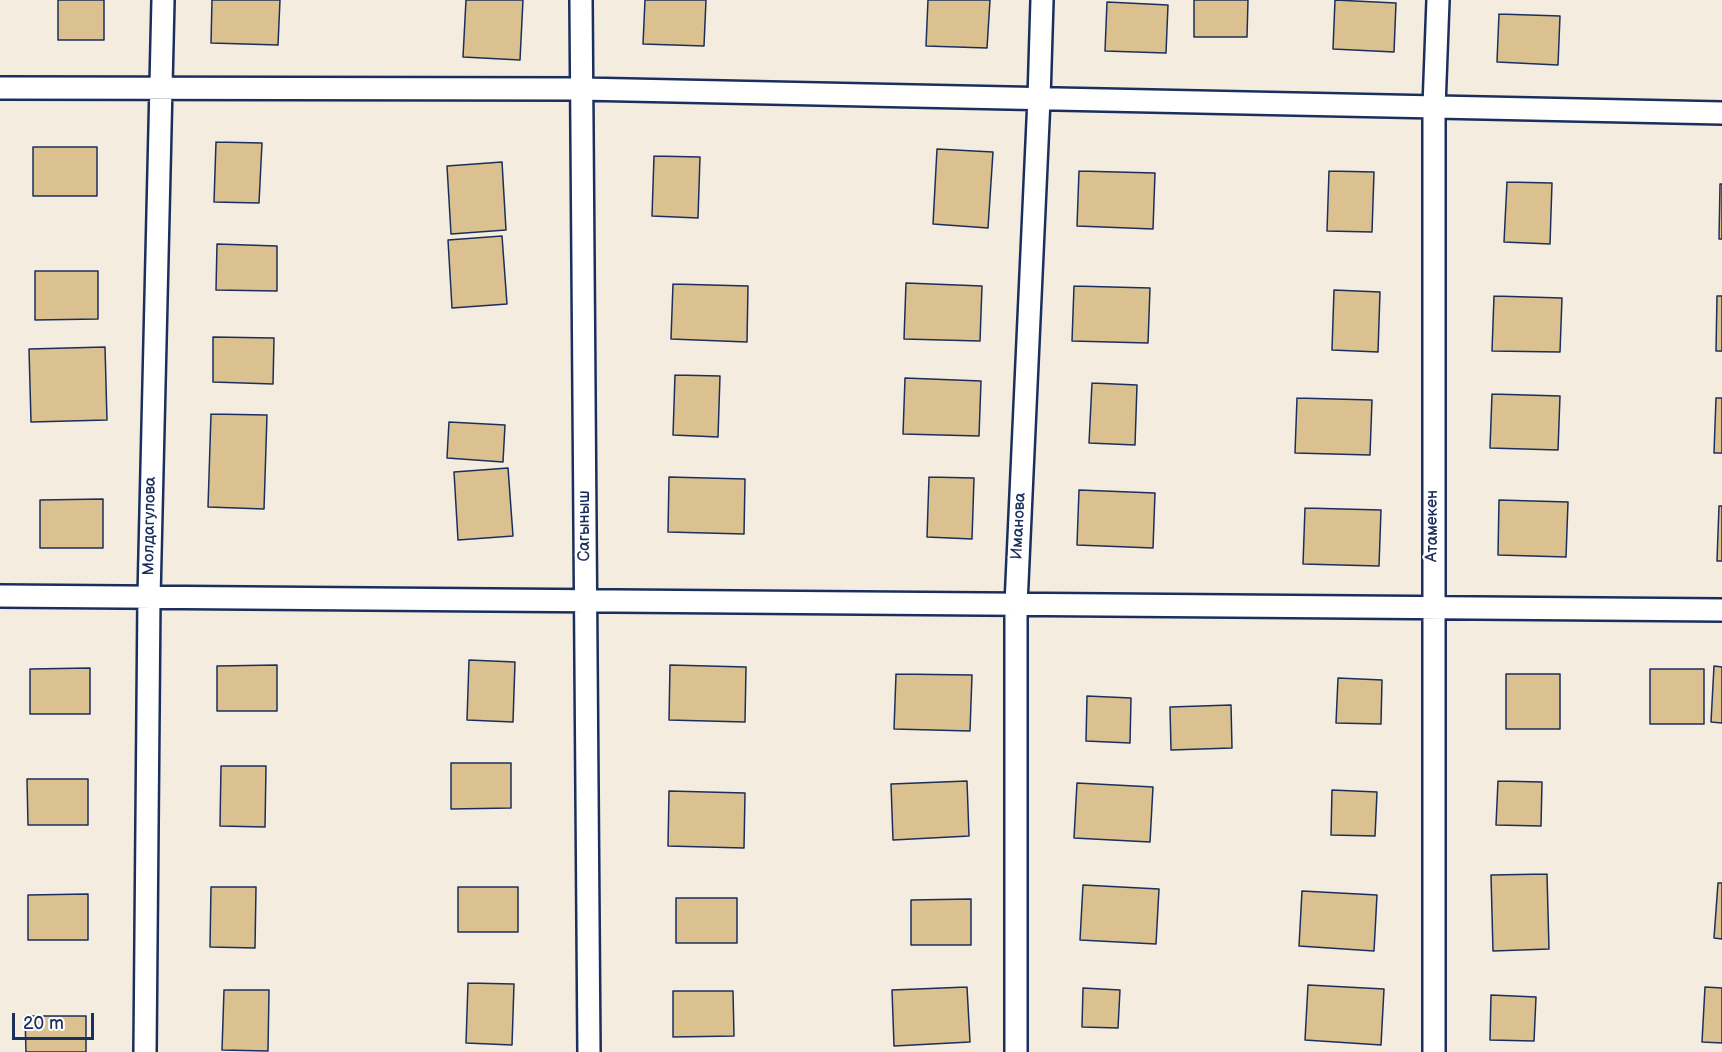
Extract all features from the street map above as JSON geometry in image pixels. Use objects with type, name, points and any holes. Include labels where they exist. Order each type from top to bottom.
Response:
[{"type":"street","name":"Молдагулова","points":[[146,1052],[148,597],[163,0]]},
{"type":"street","name":"Сагыныш","points":[[580,0],[589,1052]]},
{"type":"street","name":"Иманова","points":[[1016,1052],[1016,604],[1042,0]]},
{"type":"street","name":"Атамекен","points":[[1434,1052],[1434,107],[1438,0]]},
{"type":"street","points":[[0,88],[581,89],[1722,114]]},
{"type":"street","points":[[0,596],[1722,610]]},
{"type":"building","points":[[58,0],[104,0],[104,40],[58,40]]},
{"type":"building","points":[[212,0],[280,0],[278,45],[211,43]]},
{"type":"building","points":[[466,0],[523,0],[520,60],[463,57]]},
{"type":"building","points":[[645,0],[706,0],[704,46],[643,44]]},
{"type":"building","points":[[928,0],[990,0],[987,48],[926,46]]},
{"type":"building","points":[[1194,0],[1248,0],[1247,37],[1194,37]]},
{"type":"building","points":[[1335,0],[1396,3],[1394,52],[1333,49]]},
{"type":"building","points":[[1107,2],[1168,5],[1166,53],[1105,51]]},
{"type":"building","points":[[1499,14],[1560,16],[1558,65],[1497,62]]},
{"type":"building","points":[[216,142],[262,143],[259,203],[214,202]]},
{"type":"building","points":[[33,147],[97,147],[97,196],[33,196]]},
{"type":"building","points":[[937,149],[993,152],[988,228],[933,224]]},
{"type":"building","points":[[654,156],[700,157],[698,218],[652,216]]},
{"type":"building","points":[[502,162],[506,230],[451,234],[447,166]]},
{"type":"building","points":[[1079,171],[1155,173],[1153,229],[1077,226]]},
{"type":"building","points":[[1329,171],[1374,172],[1372,232],[1327,231]]},
{"type":"building","points":[[1507,182],[1552,183],[1550,244],[1504,242]]},
{"type":"building","points":[[1720,184],[1722,184],[1722,239],[1719,239]]},
{"type":"building","points":[[502,236],[507,304],[452,308],[448,240]]},
{"type":"building","points":[[217,244],[277,246],[277,291],[216,290]]},
{"type":"building","points":[[35,271],[98,271],[98,319],[35,320]]},
{"type":"building","points":[[906,283],[982,286],[980,341],[904,339]]},
{"type":"building","points":[[673,284],[748,286],[747,342],[671,339]]},
{"type":"building","points":[[1074,286],[1150,288],[1148,343],[1072,341]]},
{"type":"building","points":[[1334,290],[1380,292],[1378,352],[1332,350]]},
{"type":"building","points":[[1494,296],[1562,298],[1560,352],[1492,351]]},
{"type":"building","points":[[1717,296],[1722,296],[1722,351],[1716,351]]},
{"type":"building","points":[[213,337],[274,338],[273,384],[213,382]]},
{"type":"building","points":[[105,347],[107,420],[31,422],[29,349]]},
{"type":"building","points":[[675,375],[720,376],[718,437],[673,435]]},
{"type":"building","points":[[905,378],[981,381],[979,436],[903,434]]},
{"type":"building","points":[[1092,383],[1137,385],[1135,445],[1089,443]]},
{"type":"building","points":[[1492,394],[1560,396],[1558,450],[1490,448]]},
{"type":"building","points":[[1297,398],[1372,400],[1370,455],[1295,453]]},
{"type":"building","points":[[1716,398],[1722,398],[1722,453],[1714,453]]},
{"type":"building","points":[[211,414],[267,415],[264,509],[208,507]]},
{"type":"building","points":[[449,422],[505,425],[503,462],[447,458]]},
{"type":"building","points":[[508,468],[513,536],[458,540],[454,472]]},
{"type":"building","points":[[669,477],[745,479],[744,534],[668,532]]},
{"type":"building","points":[[929,477],[974,478],[972,539],[927,537]]},
{"type":"building","points":[[1079,490],[1155,493],[1153,548],[1077,545]]},
{"type":"building","points":[[103,499],[103,548],[40,548],[40,500]]},
{"type":"building","points":[[1499,500],[1568,502],[1566,557],[1498,555]]},
{"type":"building","points":[[1719,506],[1722,506],[1722,561],[1717,561]]},
{"type":"building","points":[[1305,508],[1381,510],[1379,566],[1303,564]]},
{"type":"building","points":[[469,660],[515,662],[513,722],[467,720]]},
{"type":"building","points":[[277,665],[277,711],[217,711],[217,666]]},
{"type":"building","points":[[670,665],[746,667],[745,722],[669,720]]},
{"type":"building","points":[[1714,666],[1722,667],[1722,723],[1711,722]]},
{"type":"building","points":[[90,668],[90,714],[30,714],[30,669]]},
{"type":"building","points":[[1650,669],[1704,669],[1704,724],[1650,724]]},
{"type":"building","points":[[896,674],[972,675],[970,731],[894,729]]},
{"type":"building","points":[[1506,674],[1560,674],[1560,729],[1506,729]]},
{"type":"building","points":[[1338,678],[1382,680],[1381,724],[1336,723]]},
{"type":"building","points":[[1087,696],[1131,698],[1130,743],[1086,741]]},
{"type":"building","points":[[1231,705],[1232,748],[1171,750],[1170,707]]},
{"type":"building","points":[[451,763],[511,763],[511,808],[451,809]]},
{"type":"building","points":[[221,766],[266,766],[265,827],[220,826]]},
{"type":"building","points":[[27,779],[88,779],[88,825],[28,825]]},
{"type":"building","points":[[967,781],[969,836],[893,840],[891,784]]},
{"type":"building","points":[[1498,781],[1542,782],[1541,826],[1496,825]]},
{"type":"building","points":[[1077,783],[1153,787],[1150,842],[1074,838]]},
{"type":"building","points":[[1332,790],[1377,792],[1375,836],[1331,835]]},
{"type":"building","points":[[669,791],[745,793],[744,848],[668,846]]},
{"type":"building","points":[[1547,874],[1549,949],[1493,951],[1491,875]]},
{"type":"building","points":[[1718,883],[1722,883],[1722,939],[1714,938]]},
{"type":"building","points":[[1083,885],[1159,889],[1156,944],[1080,940]]},
{"type":"building","points":[[211,887],[256,887],[255,948],[210,947]]},
{"type":"building","points":[[458,887],[518,887],[518,932],[458,932]]},
{"type":"building","points":[[1302,891],[1377,895],[1374,951],[1299,946]]},
{"type":"building","points":[[88,894],[88,940],[28,940],[28,895]]},
{"type":"building","points":[[676,898],[737,898],[737,943],[676,943]]},
{"type":"building","points":[[971,899],[971,945],[911,945],[911,900]]},
{"type":"building","points":[[468,983],[514,984],[512,1045],[466,1043]]},
{"type":"building","points":[[1308,985],[1384,989],[1381,1045],[1305,1040]]},
{"type":"building","points":[[967,987],[970,1042],[894,1046],[892,990]]},
{"type":"building","points":[[1705,987],[1722,988],[1722,1043],[1702,1042]]},
{"type":"building","points":[[1083,988],[1120,990],[1118,1028],[1082,1027]]},
{"type":"building","points":[[224,990],[269,990],[268,1051],[222,1050]]},
{"type":"building","points":[[673,991],[733,991],[734,1036],[673,1037]]},
{"type":"building","points":[[1491,995],[1536,997],[1534,1041],[1490,1040]]},
{"type":"building","points":[[25,1016],[86,1016],[86,1052],[26,1052]]}]
